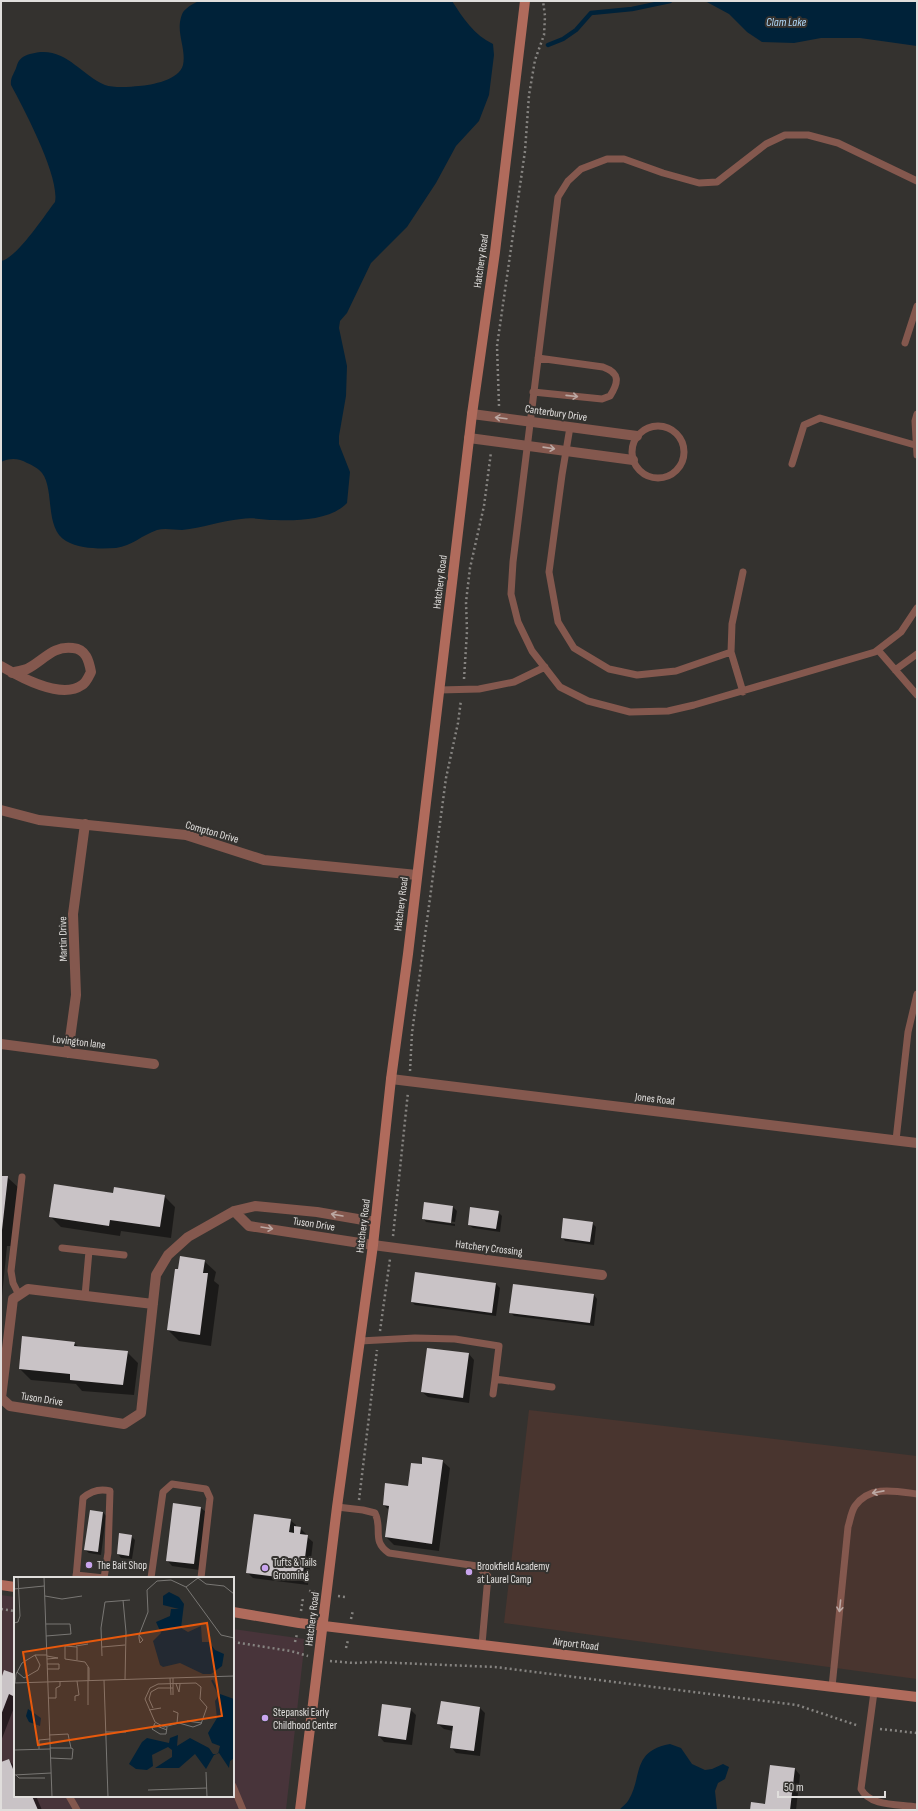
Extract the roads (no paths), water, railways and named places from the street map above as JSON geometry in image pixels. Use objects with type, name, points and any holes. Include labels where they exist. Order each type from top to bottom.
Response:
[{"type":"street","name":"Hatchery Road","points":[[300,1810],[337,1507],[373,1245],[391,1079],[469,438],[495,252],[525,1]]},
{"type":"street","name":"Canterbury Drive","points":[[472,414],[637,436]]},
{"type":"street","points":[[469,438],[633,460]]},
{"type":"street","points":[[1,666],[12,672],[54,690],[69,690],[83,685],[91,672],[88,658],[79,648],[64,646],[52,651],[26,669],[12,672]]},
{"type":"street","name":"Compton Drive","points":[[1,810],[39,820],[186,835],[264,860],[417,875]]},
{"type":"street","name":"Martin Drive","points":[[68,1053],[76,995],[74,914],[85,824]]},
{"type":"street","name":"Lovington lane","points":[[1,1044],[154,1064]]},
{"type":"street","name":"Jones Road","points":[[391,1079],[917,1143]]},
{"type":"street","name":"Tuson Drive","points":[[19,1295],[13,1299],[1,1398],[10,1406],[124,1424],[141,1413],[156,1275],[168,1255],[188,1237],[234,1211],[255,1206],[317,1212],[375,1222]]},
{"type":"street","name":"Tuson Drive","points":[[234,1211],[249,1226],[373,1245]]},
{"type":"street","name":"Hatchery Crossing","points":[[373,1245],[602,1275]]},
{"type":"street","points":[[19,1295],[28,1289],[153,1304]]},
{"type":"street","points":[[1,1585],[14,1587]]},
{"type":"street","name":"Airport Road","points":[[234,1612],[323,1626],[917,1697]]},
{"type":"lane","points":[[917,181],[838,143],[808,135],[785,135],[766,144],[717,182],[699,183],[663,173],[624,159],[607,160],[581,169],[568,181],[558,197],[533,392],[513,562],[511,594],[518,622],[532,651],[560,687],[588,700],[630,712],[668,711],[743,692],[875,652],[902,632],[917,608]]},
{"type":"lane","points":[[905,344],[917,306]]},
{"type":"lane","points":[[533,392],[602,399],[610,396],[616,388],[617,378],[612,370],[603,366],[538,358]]},
{"type":"lane","points":[[917,414],[915,421],[915,445],[917,455]]},
{"type":"lane","points":[[792,464],[804,425],[820,418],[915,445]]},
{"type":"lane","points":[[657,425],[668,427],[678,434],[684,444],[684,456],[680,467],[671,475],[660,478],[648,476],[639,469],[633,460],[632,447],[637,436],[646,428],[657,425]]},
{"type":"lane","points":[[570,427],[549,572],[558,622],[574,648],[609,669],[637,675],[676,671],[731,652]]},
{"type":"lane","points":[[743,572],[732,624],[731,652],[743,692]]},
{"type":"lane","points":[[878,650],[917,696]]},
{"type":"lane","points":[[895,670],[917,654]]},
{"type":"lane","points":[[439,690],[479,689],[514,682],[545,668]]},
{"type":"lane","points":[[896,1140],[908,1032],[917,994]]},
{"type":"lane","points":[[19,1295],[12,1283],[11,1271],[22,1177]]},
{"type":"lane","points":[[62,1248],[124,1255]]},
{"type":"lane","points":[[85,1296],[89,1251]]},
{"type":"lane","points":[[360,1341],[415,1338],[454,1339],[499,1346],[493,1394]]},
{"type":"lane","points":[[495,1379],[552,1387]]},
{"type":"lane","points":[[151,1577],[163,1492],[172,1484],[206,1489],[210,1498],[201,1577]]},
{"type":"lane","points":[[76,1577],[83,1498],[90,1492],[104,1490],[110,1491],[108,1553],[104,1577]]},
{"type":"lane","points":[[832,1687],[848,1527],[854,1507],[864,1496],[879,1491],[917,1494]]},
{"type":"lane","points":[[337,1507],[358,1509],[375,1513],[378,1520],[378,1541],[381,1548],[389,1553],[477,1566],[484,1571],[488,1576],[482,1644]]},
{"type":"lane","points":[[874,1692],[861,1789],[865,1796],[872,1801],[917,1807]]},
{"type":"lane","points":[[234,1788],[243,1810]]},
{"type":"lane","points":[[70,1797],[77,1810]]},
{"type":"water","points":[[199,1],[452,1],[465,20],[475,31],[493,44],[494,55],[489,95],[479,121],[456,146],[436,183],[407,227],[371,263],[347,313],[340,321],[339,328],[347,366],[346,396],[339,444],[350,472],[347,503],[332,513],[303,520],[241,519],[182,530],[157,530],[132,543],[116,548],[77,546],[66,541],[59,535],[55,527],[52,518],[46,480],[42,473],[33,466],[21,460],[11,459],[1,462],[1,261],[15,252],[22,245],[55,202],[55,191],[47,160],[11,85],[11,80],[19,61],[22,58],[30,54],[42,52],[62,56],[95,80],[108,86],[135,86],[164,81],[176,74],[183,65],[184,54],[180,33],[181,18],[185,10]]},
{"type":"water","name":"Clam Lake","points":[[705,1],[917,1],[917,46],[860,38],[821,38],[794,43],[762,42],[747,32],[729,14]]},
{"type":"water","points":[[670,1744],[681,1748],[692,1764],[705,1770],[712,1769],[723,1764],[729,1767],[725,1779],[718,1783],[715,1791],[717,1810],[619,1810],[627,1802],[633,1792],[640,1766],[649,1752],[658,1747]]},
{"type":"waterway","points":[[548,45],[563,39],[576,30],[591,13],[632,9],[670,1]]},
{"type":"place","name":"The Bait Shop","points":[[89,1565]]},
{"type":"place","name":"Tufts & Tails Grooming","points":[[265,1568]]},
{"type":"place","name":"Brookfield Academy at Laurel Camp","points":[[469,1572]]},
{"type":"place","name":"Stepanski Early Childhood Center","points":[[265,1718]]}]
